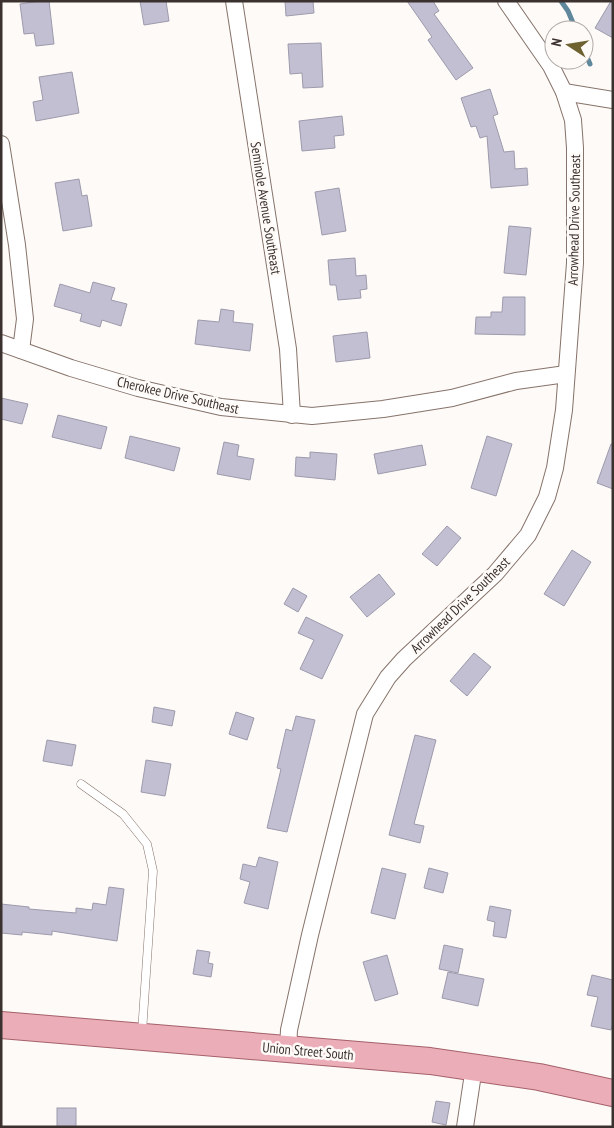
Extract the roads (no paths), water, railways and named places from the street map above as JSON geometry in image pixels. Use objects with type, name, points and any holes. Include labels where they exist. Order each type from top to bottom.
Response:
[{"type":"main road","name":"Union Street South","points":[[1,1025],[430,1061],[539,1077],[613,1093]]},
{"type":"street","name":"Seminole Avenue Southeast","points":[[234,1],[288,349],[292,415]]},
{"type":"street","name":"Arrowhead Drive Southeast","points":[[288,1048],[288,1030],[365,714],[388,677],[404,659],[495,574],[528,534],[546,498],[555,468],[564,410],[575,263],[575,148],[573,120],[564,92],[550,66],[506,1]]},
{"type":"street","points":[[564,92],[613,100]]},
{"type":"street","points":[[1,144],[17,245],[26,319],[22,350]]},
{"type":"street","name":"Cherokee Drive Southeast","points":[[1,343],[71,368],[138,388],[221,407],[292,415],[312,416],[383,409],[452,398],[516,381],[566,374]]},
{"type":"street","points":[[465,1127],[474,1067]]},
{"type":"lane","points":[[81,784],[123,814],[148,844],[153,871],[142,1037]]},
{"type":"waterway","points":[[561,1],[572,20]]}]
